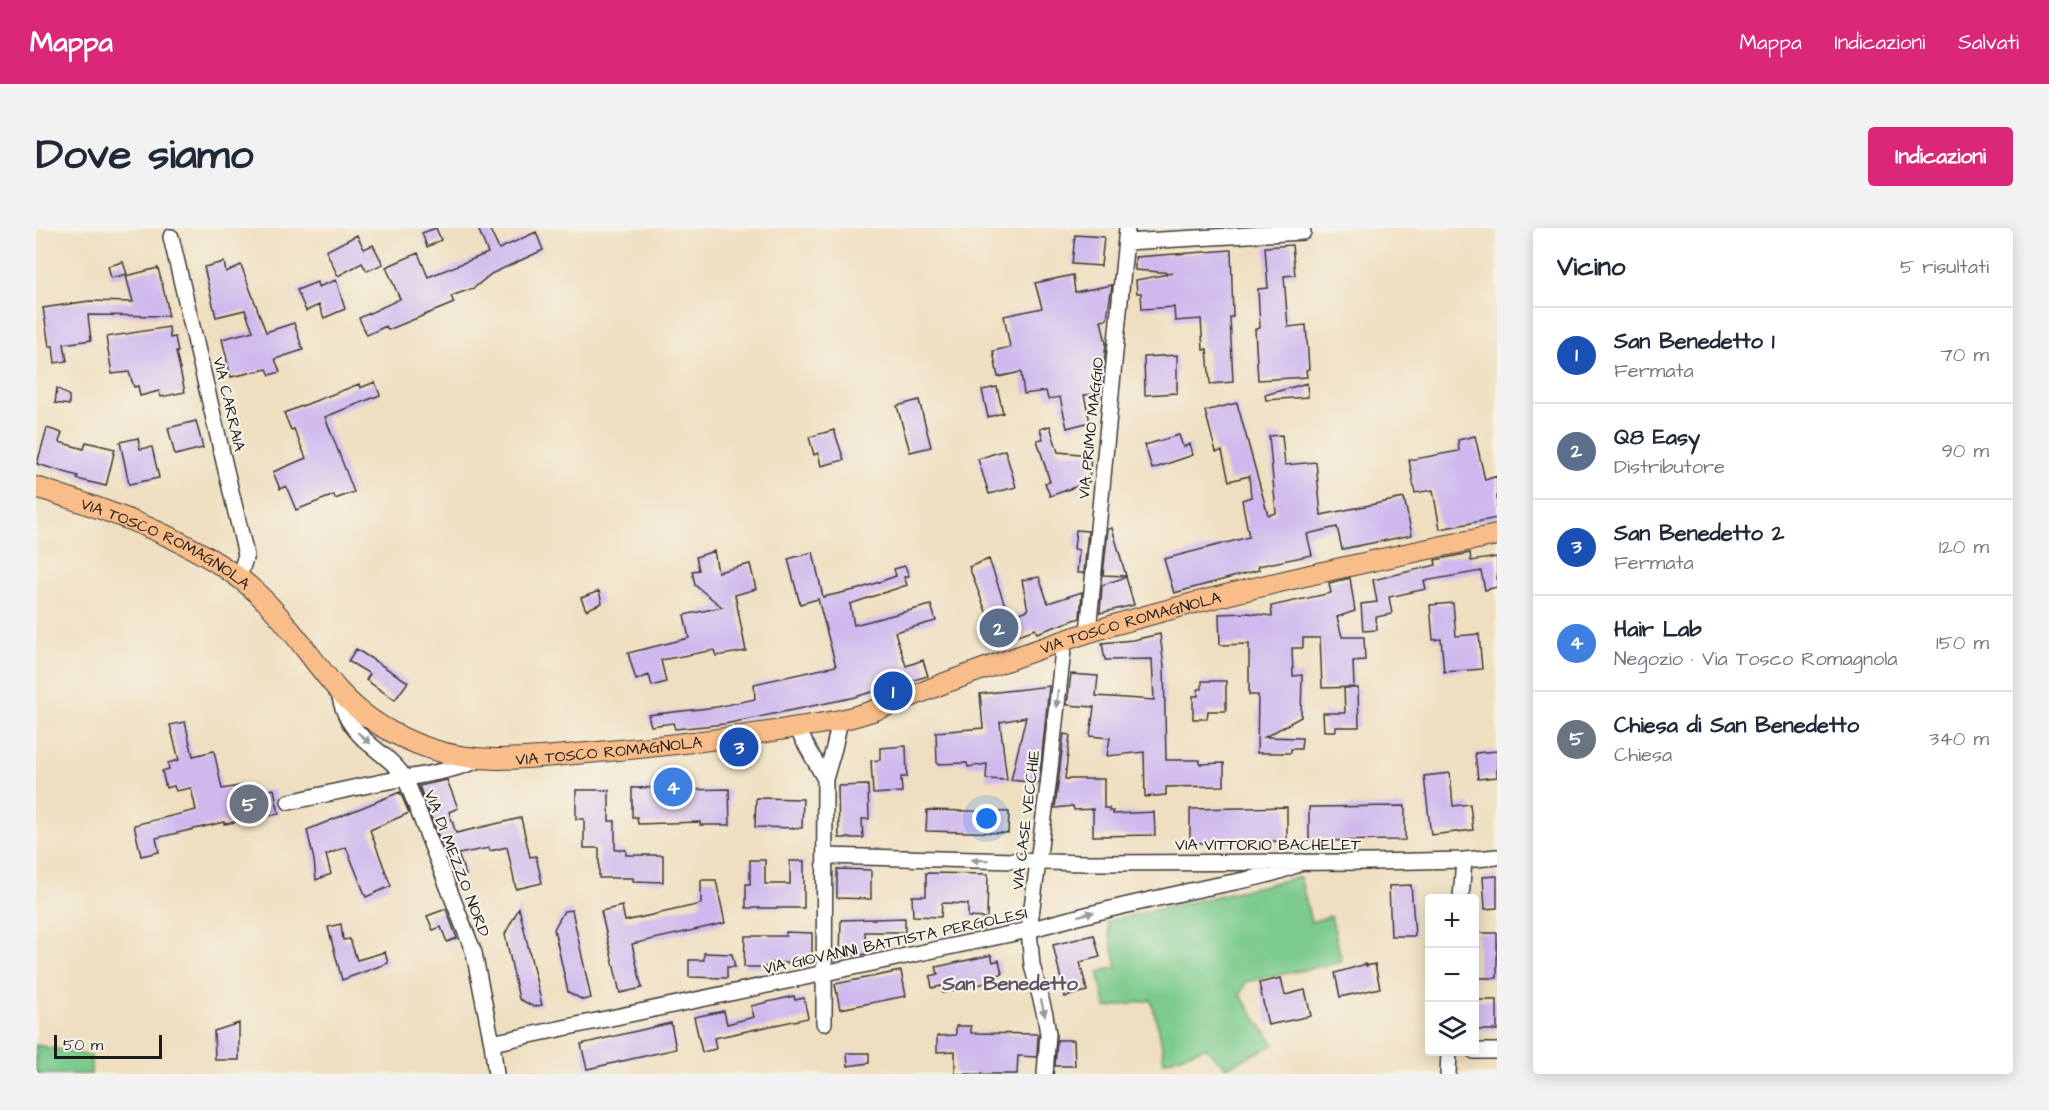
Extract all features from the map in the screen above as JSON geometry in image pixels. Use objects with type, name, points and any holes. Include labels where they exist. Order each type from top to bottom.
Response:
[{"type":"main road","name":"VIA TOSCO ROMAGNOLA","points":[[36,487],[100,508],[195,551],[239,578],[269,604],[338,690],[372,720],[401,738],[435,751],[482,759],[648,748],[840,720],[888,705],[1088,632],[1287,579],[1497,535]]},
{"type":"street","points":[[1127,235],[1303,232]]},
{"type":"street","name":"VIA PRIMO MAGGIO","points":[[1088,632],[1127,235]]},
{"type":"street","name":"VIA CARRAIA","points":[[171,237],[246,555],[239,578]]},
{"type":"street","name":"VIA CASE VECCHIE","points":[[1045,1074],[1048,1034],[1032,965],[1029,930],[1064,641]]},
{"type":"street","name":"VIA DI MEZZO NORD","points":[[338,690],[343,710],[351,726],[394,764],[405,778],[474,953],[496,1074]]},
{"type":"street","points":[[824,1023],[825,779],[840,720]]},
{"type":"street","points":[[796,727],[825,779]]},
{"type":"street","points":[[289,802],[456,769],[482,759]]},
{"type":"street","name":"VIA VITTORIO BACHELET","points":[[825,856],[1039,861],[1302,862],[1464,860],[1497,857]]},
{"type":"street","points":[[1461,894],[1464,860]]},
{"type":"street","name":"VIA GIOVANNI BATTISTA PERGOLESI","points":[[492,1043],[1029,930],[1110,908],[1291,868],[1302,862]]},
{"type":"street","points":[[1479,1051],[1497,1051]]},
{"type":"street","points":[[1448,1074],[1449,1056]]},
{"type":"green space","points":[[1300,877],[1311,922],[1331,916],[1342,962],[1246,982],[1240,995],[1274,1045],[1226,1067],[1205,1047],[1164,1062],[1151,1000],[1106,1008],[1098,972],[1117,967],[1107,921]]},
{"type":"green space","points":[[36,1045],[91,1056],[91,1074],[36,1074]]},
{"type":"building","points":[[436,228],[441,240],[427,247],[422,233]]},
{"type":"building","points":[[478,228],[489,228],[499,249],[536,232],[543,250],[491,274],[474,288],[451,296],[454,303],[388,330],[386,326],[367,335],[359,318],[400,299],[386,267],[418,253],[428,277],[488,253]]},
{"type":"building","points":[[357,235],[364,249],[373,245],[383,264],[367,271],[362,263],[338,276],[326,251]]},
{"type":"building","points":[[1075,235],[1104,237],[1101,266],[1072,264]]},
{"type":"building","points":[[1292,245],[1295,275],[1284,276],[1288,327],[1306,325],[1309,369],[1306,370],[1307,377],[1258,380],[1255,329],[1260,328],[1258,289],[1268,288],[1265,247]]},
{"type":"building","points":[[1231,250],[1233,317],[1230,317],[1233,382],[1210,384],[1207,349],[1203,350],[1201,319],[1175,321],[1174,307],[1142,309],[1141,293],[1137,293],[1136,280],[1173,273],[1135,270],[1135,257]]},
{"type":"building","points":[[123,262],[127,274],[111,278],[108,266]]},
{"type":"building","points":[[224,262],[226,272],[241,265],[266,332],[294,323],[303,350],[275,359],[280,372],[270,375],[267,369],[231,377],[222,339],[253,331],[245,310],[216,317],[204,267]]},
{"type":"building","points":[[158,268],[168,316],[88,315],[91,340],[64,344],[67,361],[55,363],[53,346],[49,346],[43,308],[89,301],[133,302],[126,276]]},
{"type":"building","points":[[1073,275],[1075,292],[1112,285],[1107,319],[1101,320],[1106,343],[1101,394],[1084,395],[1090,422],[1067,428],[1060,397],[1048,399],[1046,391],[1024,394],[1021,372],[998,377],[993,351],[1010,347],[1004,316],[1042,308],[1035,283]]},
{"type":"building","points":[[336,280],[345,309],[324,318],[319,305],[306,311],[297,290],[317,282],[318,287]]},
{"type":"building","points":[[169,327],[170,338],[175,337],[185,392],[161,397],[159,391],[140,396],[138,386],[134,387],[129,372],[112,374],[106,337]]},
{"type":"building","points":[[1177,355],[1177,393],[1145,395],[1144,357]]},
{"type":"building","points":[[375,382],[380,395],[325,417],[354,492],[335,499],[334,495],[296,510],[286,486],[280,489],[273,472],[306,458],[294,429],[291,430],[284,413],[359,384],[360,388]]},
{"type":"building","points":[[1307,383],[1308,397],[1266,400],[1265,395]]},
{"type":"building","points":[[997,387],[1003,413],[988,417],[982,390]]},
{"type":"building","points":[[57,388],[69,396],[69,405],[55,403]]},
{"type":"building","points":[[919,400],[931,447],[910,452],[897,406]]},
{"type":"building","points":[[1237,403],[1268,515],[1276,513],[1269,436],[1282,435],[1285,465],[1316,462],[1321,515],[1404,498],[1412,535],[1342,549],[1337,527],[1307,534],[1312,555],[1258,566],[1259,570],[1174,593],[1164,559],[1249,537],[1242,500],[1251,497],[1249,476],[1229,481],[1222,451],[1216,452],[1205,411]]},
{"type":"building","points":[[196,421],[203,448],[175,455],[168,428]]},
{"type":"building","points":[[1050,426],[1058,452],[1091,455],[1089,482],[1050,496],[1045,483],[1050,482],[1037,440],[1043,439],[1040,429]]},
{"type":"building","points":[[47,428],[62,433],[59,442],[84,449],[86,442],[115,449],[106,486],[77,479],[78,476],[37,464]]},
{"type":"building","points":[[834,430],[844,460],[821,466],[818,453],[814,455],[809,437]]},
{"type":"building","points":[[1179,435],[1183,447],[1190,444],[1193,455],[1152,469],[1145,445]]},
{"type":"building","points":[[1475,436],[1485,480],[1497,476],[1497,518],[1440,529],[1433,490],[1415,493],[1409,460],[1459,451],[1458,440]]},
{"type":"building","points":[[138,438],[140,449],[152,447],[159,478],[129,484],[120,442]]},
{"type":"building","points":[[1005,450],[1016,487],[989,494],[978,459]]},
{"type":"building","points":[[1112,528],[1126,576],[1103,575],[1108,529]]},
{"type":"building","points":[[1076,530],[1088,531],[1084,573],[1077,573],[1079,550],[1074,549]]},
{"type":"building","points":[[714,551],[718,572],[750,564],[756,589],[735,595],[746,651],[716,656],[714,650],[661,660],[666,682],[652,686],[649,675],[636,680],[628,653],[689,638],[684,615],[722,607],[695,585],[692,571],[699,570],[696,557]]},
{"type":"building","points":[[813,552],[823,597],[859,589],[896,576],[894,569],[905,566],[909,576],[904,577],[907,585],[850,604],[854,625],[931,605],[936,621],[895,632],[906,666],[923,660],[928,676],[851,698],[725,724],[675,729],[673,723],[651,726],[648,715],[717,707],[755,699],[754,684],[836,666],[818,599],[800,604],[788,559]]},
{"type":"building","points":[[1470,553],[1471,561],[1497,557],[1497,587],[1485,590],[1481,571],[1424,581],[1426,589],[1389,597],[1392,614],[1376,617],[1377,630],[1363,631],[1361,604],[1377,602],[1373,580],[1436,565],[1435,560]]},
{"type":"building","points":[[989,559],[1009,617],[1028,610],[1022,580],[1039,577],[1048,603],[1082,592],[1080,618],[1037,633],[1035,629],[998,643],[969,567]]},
{"type":"building","points":[[1126,577],[1134,605],[1100,613],[1102,585]]},
{"type":"building","points":[[1350,578],[1355,611],[1337,617],[1342,637],[1364,637],[1365,660],[1353,661],[1354,687],[1322,688],[1320,638],[1303,638],[1303,648],[1292,648],[1293,676],[1302,675],[1301,717],[1265,737],[1302,738],[1301,749],[1291,749],[1291,753],[1257,753],[1258,695],[1249,695],[1249,644],[1220,645],[1219,614],[1248,613],[1272,616],[1271,606],[1331,593],[1329,583]]},
{"type":"building","points":[[599,591],[602,603],[586,610],[581,598]]},
{"type":"building","points":[[1453,603],[1456,636],[1479,634],[1482,669],[1444,672],[1441,639],[1433,640],[1430,605]]},
{"type":"building","points":[[1160,634],[1164,667],[1166,760],[1200,760],[1200,764],[1224,763],[1224,786],[1166,787],[1166,795],[1145,797],[1144,752],[1107,756],[1110,738],[1090,736],[1094,707],[1067,705],[1071,674],[1098,676],[1096,696],[1154,700],[1152,659],[1105,660],[1102,643]]},
{"type":"building","points":[[356,649],[408,682],[395,700],[366,680],[370,674],[348,661]]},
{"type":"building","points":[[1202,681],[1226,681],[1226,711],[1208,711],[1207,719],[1193,719],[1193,696],[1198,696],[1198,689],[1202,689]]},
{"type":"building","points":[[1049,686],[1039,783],[1011,780],[1026,717],[1000,722],[1007,780],[986,779],[987,764],[968,767],[967,763],[937,764],[936,732],[983,728],[980,694]]},
{"type":"building","points":[[1344,688],[1358,688],[1359,727],[1336,727],[1336,731],[1324,731],[1323,713],[1345,713]]},
{"type":"building","points":[[185,722],[193,756],[214,751],[222,789],[245,785],[246,794],[274,789],[279,814],[224,824],[224,822],[156,838],[159,852],[141,856],[134,825],[196,810],[191,788],[176,791],[174,786],[166,788],[162,771],[169,769],[168,763],[179,760],[170,725]]},
{"type":"building","points":[[1064,734],[1070,735],[1065,779],[1104,779],[1104,808],[1109,808],[1113,814],[1154,812],[1155,835],[1093,836],[1093,809],[1074,810],[1073,806],[1055,808]]},
{"type":"building","points":[[906,746],[907,777],[901,777],[902,792],[873,794],[871,761],[880,760],[880,748]]},
{"type":"building","points":[[1497,751],[1497,777],[1478,779],[1475,753]]},
{"type":"building","points":[[1450,773],[1453,806],[1470,804],[1473,830],[1431,835],[1424,776]]},
{"type":"building","points":[[447,780],[458,808],[449,812],[456,833],[521,818],[530,857],[536,856],[542,883],[516,889],[507,847],[458,854],[466,875],[455,879],[419,786]]},
{"type":"building","points":[[868,785],[869,819],[862,819],[863,838],[839,838],[838,786]]},
{"type":"building","points":[[683,787],[683,790],[729,789],[730,825],[700,825],[700,822],[638,824],[637,817],[632,817],[632,788]]},
{"type":"building","points":[[576,790],[609,790],[609,821],[615,821],[615,850],[626,850],[626,855],[663,855],[663,882],[633,881],[633,878],[599,878],[599,848],[584,848],[584,819],[576,819]]},
{"type":"building","points":[[400,792],[409,813],[370,830],[391,886],[366,897],[346,847],[326,855],[331,874],[316,880],[307,830]]},
{"type":"building","points":[[756,798],[803,799],[802,828],[755,827]]},
{"type":"building","points":[[1405,806],[1405,840],[1309,841],[1309,807]]},
{"type":"building","points":[[1287,807],[1287,841],[1190,843],[1190,809]]},
{"type":"building","points":[[927,810],[1009,812],[1008,833],[926,831]]},
{"type":"building","points":[[750,860],[765,860],[765,884],[790,884],[790,861],[804,861],[804,908],[746,908],[746,884],[750,884]]},
{"type":"building","points":[[837,869],[871,870],[871,899],[837,898]]},
{"type":"building","points":[[926,873],[988,874],[987,918],[968,917],[968,904],[942,903],[941,917],[913,916],[912,896],[926,896]]},
{"type":"building","points":[[1497,876],[1497,908],[1485,909],[1483,877]]},
{"type":"building","points":[[701,880],[716,880],[725,923],[632,944],[642,988],[620,993],[601,911],[622,906],[625,921],[701,904]]},
{"type":"building","points":[[1411,885],[1415,936],[1391,936],[1389,886]]},
{"type":"building","points":[[519,908],[542,1005],[534,1007],[519,999],[505,934]]},
{"type":"building","points":[[446,909],[457,938],[447,942],[441,927],[433,930],[427,916]]},
{"type":"building","points":[[572,910],[591,998],[583,1000],[568,992],[554,929],[564,911]]},
{"type":"building","points":[[905,918],[905,932],[865,932],[866,954],[840,957],[841,920]]},
{"type":"building","points":[[341,924],[343,940],[350,939],[357,960],[385,952],[388,963],[342,980],[328,927]]},
{"type":"building","points":[[786,932],[812,933],[812,963],[769,963],[769,967],[744,967],[745,936],[786,936]]},
{"type":"building","points":[[1479,933],[1497,933],[1497,978],[1479,978]]},
{"type":"building","points":[[1094,935],[1100,957],[1080,962],[1087,991],[1065,997],[1053,945]]},
{"type":"building","points":[[704,953],[732,954],[735,967],[727,967],[727,978],[689,977],[689,960],[704,960]]},
{"type":"building","points":[[991,955],[993,962],[999,960],[1002,974],[993,976],[994,981],[943,993],[941,986],[932,988],[930,976],[938,974],[936,967]]},
{"type":"building","points":[[1366,964],[1366,966],[1375,964],[1380,988],[1340,997],[1335,973]]},
{"type":"building","points":[[901,971],[906,996],[840,1009],[835,984]]},
{"type":"building","points":[[1281,978],[1285,995],[1305,990],[1311,1016],[1268,1025],[1259,983]]},
{"type":"building","points":[[794,996],[795,1000],[804,998],[808,1018],[714,1038],[716,1049],[702,1052],[694,1017],[724,1011],[727,1024],[754,1017],[751,1006]]},
{"type":"building","points":[[1479,1000],[1497,1000],[1497,1030],[1479,1030]]},
{"type":"building","points":[[239,1023],[239,1060],[215,1060],[214,1031]]},
{"type":"building","points":[[671,1023],[676,1049],[587,1069],[581,1044]]},
{"type":"building","points":[[956,1026],[971,1026],[971,1033],[1038,1034],[1037,1057],[1018,1056],[1017,1074],[955,1074],[955,1051],[937,1052],[937,1036],[956,1035]]},
{"type":"building","points":[[1057,1040],[1074,1040],[1075,1066],[1055,1066]]},
{"type":"building","points":[[847,1053],[869,1053],[869,1063],[848,1066]]},
{"type":"place","name":"Q8 Easy","points":[[999,628]]},
{"type":"place","name":"San Benedetto 1","points":[[893,691]]},
{"type":"place","name":"San Benedetto 2","points":[[739,747]]},
{"type":"place","name":"Hair Lab","points":[[673,787]]},
{"type":"place","name":"Chiesa di San Benedetto","points":[[249,804]]},
{"type":"district","name":"San Benedetto","points":[[1010,983]]}]
